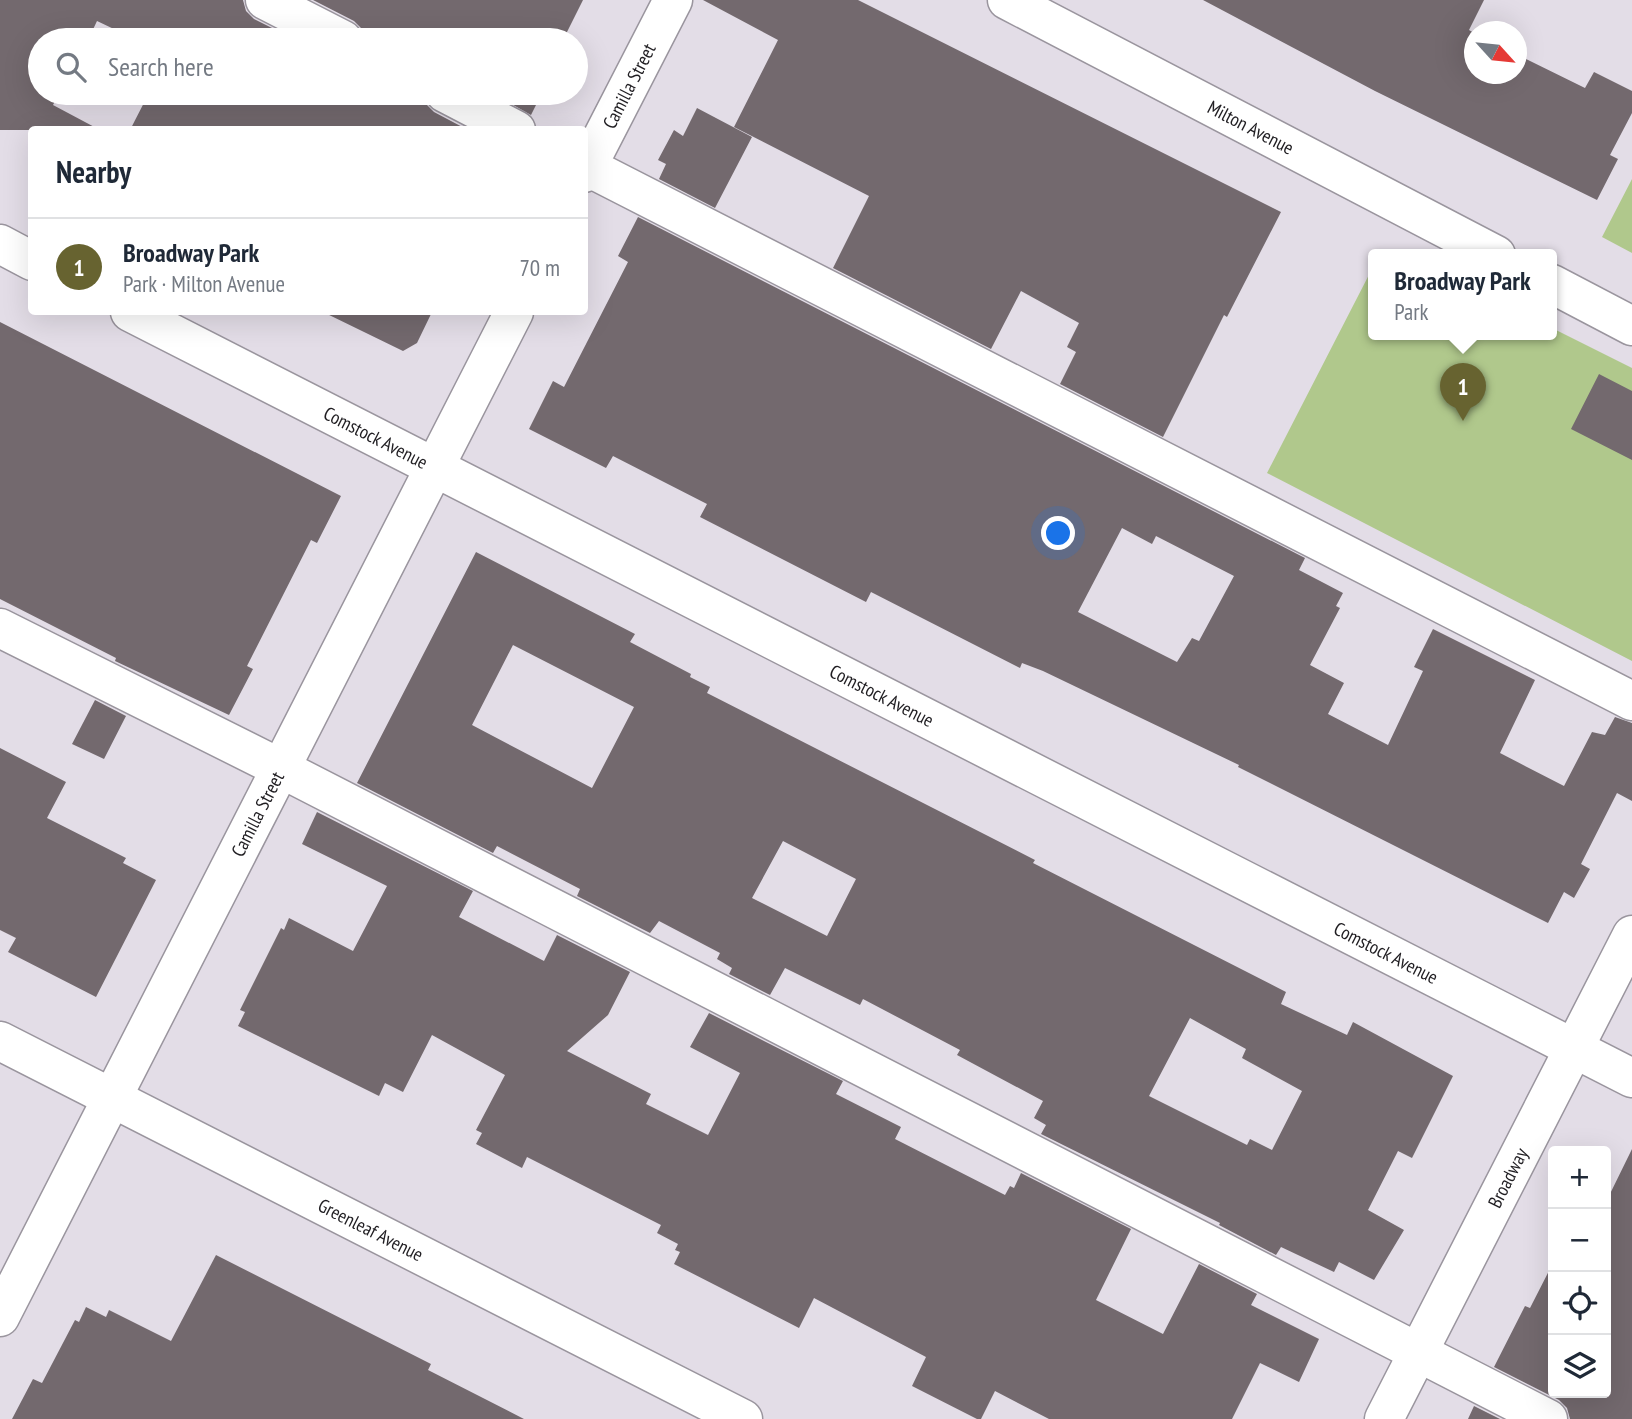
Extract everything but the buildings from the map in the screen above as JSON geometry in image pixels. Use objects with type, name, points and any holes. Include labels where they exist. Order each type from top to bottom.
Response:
[{"type":"street","points":[[265,0],[320,28]]},
{"type":"street","name":"Camilla Street","points":[[588,164],[673,0]]},
{"type":"street","name":"Milton Avenue","points":[[1007,0],[1484,249]]},
{"type":"street","points":[[468,105],[508,126]]},
{"type":"street","points":[[588,169],[1632,701]]},
{"type":"street","points":[[0,244],[28,259]]},
{"type":"street","points":[[1557,287],[1632,326]]},
{"type":"street","name":"Comstock Avenue","points":[[136,315],[1632,1078]]},
{"type":"street","name":"Camilla Street","points":[[0,1317],[512,315]]},
{"type":"street","points":[[0,628],[281,768],[1548,1419]]},
{"type":"street","name":"Broadway","points":[[1384,1419],[1632,935]]},
{"type":"street","name":"Greenleaf Avenue","points":[[0,1041],[743,1419]]},
{"type":"green space","points":[[1632,179],[1632,253],[1602,237]]},
{"type":"green space","points":[[1368,277],[1368,340],[1557,340],[1557,330],[1632,368],[1632,661],[1267,473]]},
{"type":"place","name":"Broadway Park","points":[[1463,421]]}]
